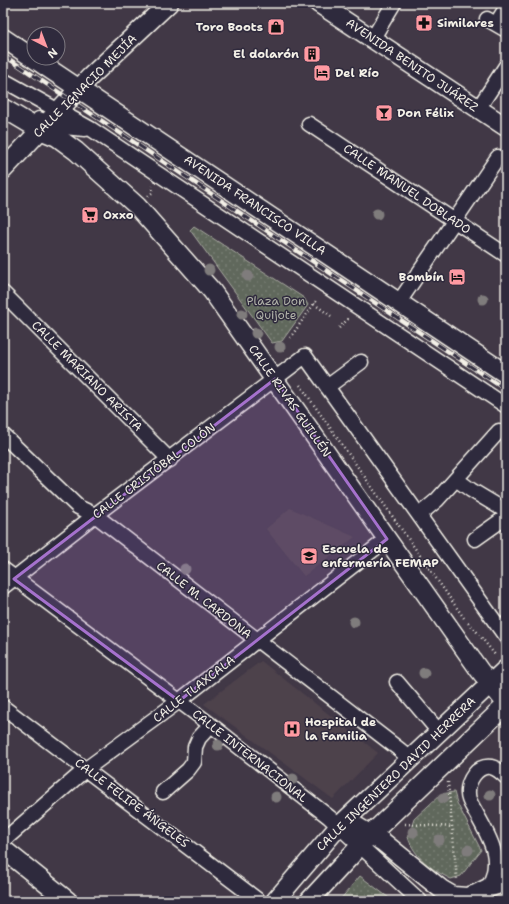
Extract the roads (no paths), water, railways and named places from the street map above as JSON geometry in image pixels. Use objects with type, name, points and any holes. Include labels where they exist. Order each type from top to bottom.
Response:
[{"type":"main road","name":"CALLE IGNACIO MEJÍA","points":[[3,170],[80,88],[169,3]]},
{"type":"main road","name":"AVENIDA BENITO JUÁREZ","points":[[318,3],[506,127]]},
{"type":"main road","name":"AVENIDA FRANCISCO VILLA","points":[[3,38],[506,374]]},
{"type":"main road","points":[[3,108],[48,122]]},
{"type":"main road","name":"CALLE RIVAS GUILLÉN","points":[[48,122],[67,144],[146,215],[212,291],[387,539],[506,704]]},
{"type":"main road","name":"CALLE INGENIERO DAVID HERRERA","points":[[275,901],[343,823],[440,733],[490,683],[501,662]]},
{"type":"main road","points":[[309,901],[365,840],[506,704]]},
{"type":"main road","points":[[343,823],[365,840],[383,842],[441,889],[453,896],[476,894],[506,882]]},
{"type":"main road","points":[[3,850],[68,901]]},
{"type":"street","points":[[373,38],[394,3]]},
{"type":"street","points":[[500,26],[506,8]]},
{"type":"street","points":[[478,109],[506,66]]},
{"type":"street","points":[[3,80],[48,122]]},
{"type":"street","points":[[3,98],[48,122],[91,130],[506,406]]},
{"type":"street","name":"CALLE MANUEL DOBLADO","points":[[309,124],[506,255]]},
{"type":"street","points":[[399,302],[498,157]]},
{"type":"street","name":"CALLE MARIANO ARISTA","points":[[3,293],[170,460]]},
{"type":"street","name":"CALLE CRISTÓBAL COLÓN","points":[[8,583],[305,356],[327,387]]},
{"type":"street","points":[[361,362],[327,387],[506,637]]},
{"type":"street","points":[[418,515],[430,507],[498,431]]},
{"type":"street","name":"CALLE M. CARDONA","points":[[3,435],[78,507],[95,515],[400,750],[410,760]]},
{"type":"street","points":[[456,479],[506,511]]},
{"type":"street","points":[[475,539],[506,517]]},
{"type":"street","name":"CALLE TLAXCALA","points":[[3,841],[86,769],[179,702],[256,640],[387,539]]},
{"type":"street","name":"CALLE INTERNACIONAL","points":[[3,569],[8,583],[179,702],[343,823]]},
{"type":"street","points":[[396,682],[440,733]]},
{"type":"street","name":"CALLE FELIPE ÁNGELES","points":[[3,707],[259,901]]},
{"type":"street","points":[[162,792],[188,770],[194,762],[195,747],[199,738],[211,726]]},
{"type":"street","points":[[488,888],[496,869],[494,851],[491,841],[469,799],[468,785],[476,772],[485,767],[492,767],[506,777]]},
{"type":"street","points":[[365,840],[420,901]]},
{"type":"railway","points":[[3,55],[506,390]]},
{"type":"place","name":"Similares","points":[[424,23]]},
{"type":"place","name":"Toro Boots","points":[[276,27]]},
{"type":"place","name":"El dolarón","points":[[312,54]]},
{"type":"place","name":"Del Río","points":[[322,73]]},
{"type":"place","name":"Don Félix","points":[[384,113]]},
{"type":"place","name":"Oxxo","points":[[90,215]]},
{"type":"place","name":"Bombín","points":[[457,277]]},
{"type":"place","name":"Escuela de enfermería FEMAP","points":[[309,556]]},
{"type":"place","name":"Hospital de la Familia","points":[[292,729]]},
{"type":"park label","name":"Plaza Don Quijote","points":[[276,308]]}]
